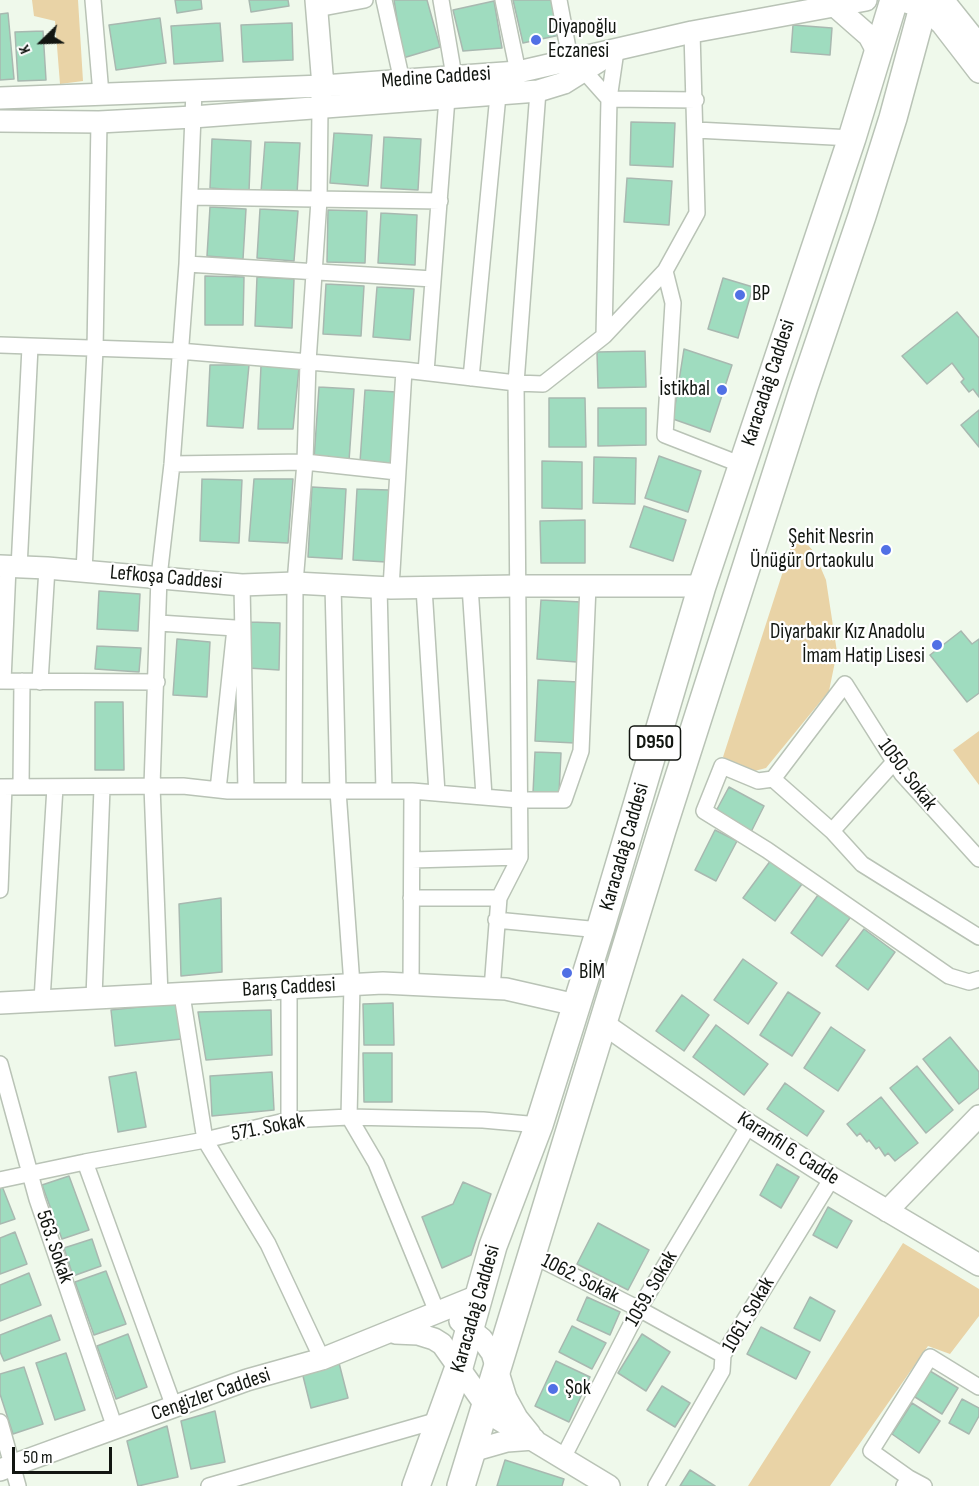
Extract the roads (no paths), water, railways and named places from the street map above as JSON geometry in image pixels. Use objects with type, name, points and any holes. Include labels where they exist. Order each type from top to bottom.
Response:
[{"type":"highway","name":"Karacadağ Caddesi","points":[[416,1486],[459,1367],[493,1246],[539,1125],[600,930],[702,586],[852,138],[878,53],[917,1]]},
{"type":"highway","name":"Karacadağ Caddesi","points":[[460,1486],[662,830],[782,454],[893,118],[917,1]]},
{"type":"street","points":[[93,0],[101,94]]},
{"type":"street","points":[[294,791],[295,583],[305,462],[308,362],[319,200],[320,107],[323,86],[317,4],[365,0]]},
{"type":"street","points":[[384,0],[402,81]]},
{"type":"street","points":[[441,0],[454,76]]},
{"type":"street","points":[[503,0],[518,72]]},
{"type":"street","points":[[560,0],[577,66],[609,99],[696,100]]},
{"type":"street","points":[[0,122],[99,122],[193,117],[538,91],[564,83],[577,66],[616,51],[692,32],[835,3],[866,0]]},
{"type":"street","points":[[917,1],[979,45]]},
{"type":"street","points":[[917,1],[942,24],[979,72]]},
{"type":"street","points":[[835,3],[869,36],[878,53]]},
{"type":"street","points":[[0,345],[94,350],[179,351],[543,384],[604,336],[665,271],[698,213],[692,32]]},
{"type":"street","points":[[604,336],[609,99],[616,51]]},
{"type":"street","name":"Medine Caddesi","points":[[0,98],[323,86],[577,66]]},
{"type":"street","points":[[160,996],[152,786],[159,577],[172,464],[187,264],[194,91]]},
{"type":"street","points":[[492,989],[499,898],[520,857],[516,383],[538,91]]},
{"type":"street","points":[[471,378],[498,95]]},
{"type":"street","points":[[426,372],[447,98]]},
{"type":"street","points":[[84,571],[94,350],[99,122]]},
{"type":"street","points":[[696,129],[852,138]]},
{"type":"street","points":[[191,197],[440,201]]},
{"type":"street","points":[[187,264],[433,279]]},
{"type":"street","points":[[665,271],[673,303],[664,435],[742,465]]},
{"type":"street","points":[[30,347],[9,567],[1,681],[157,682]]},
{"type":"street","points":[[384,791],[385,588],[397,472],[404,370]]},
{"type":"street","points":[[172,464],[305,462],[397,472]]},
{"type":"street","name":"Lefkoşa Caddesi","points":[[9,567],[46,568],[242,585],[295,583],[385,588],[702,586]]},
{"type":"street","points":[[40,682],[46,568]]},
{"type":"street","points":[[242,585],[246,791]]},
{"type":"street","points":[[333,585],[338,791],[352,984],[349,1117],[376,1163],[437,1312],[457,1319],[482,1339],[492,1353],[508,1404],[534,1439],[563,1458],[589,1480],[609,1486]]},
{"type":"street","points":[[470,586],[484,796]]},
{"type":"street","points":[[0,890],[2,787],[183,786],[246,791],[412,791],[519,800],[564,800],[581,751],[588,586]]},
{"type":"street","points":[[424,588],[437,793]]},
{"type":"street","points":[[159,623],[235,628],[218,790]]},
{"type":"street","points":[[21,787],[22,681]]},
{"type":"street","name":"1050. Sokak","points":[[774,780],[845,684],[894,762],[924,800],[979,859]]},
{"type":"street","points":[[832,831],[894,762]]},
{"type":"street","points":[[979,937],[862,864],[832,831],[774,780],[758,781],[722,766],[704,811],[767,850],[949,976],[969,982],[979,979]]},
{"type":"street","points":[[42,1000],[55,787]]},
{"type":"street","points":[[94,997],[102,788]]},
{"type":"street","points":[[411,985],[412,791]]},
{"type":"street","points":[[412,860],[520,857]]},
{"type":"street","points":[[411,898],[499,898]]},
{"type":"street","points":[[496,920],[600,930]]},
{"type":"street","name":"Barış Caddesi","points":[[0,1003],[94,997],[182,995],[352,984],[506,989],[576,1005]]},
{"type":"street","points":[[289,987],[289,1120]]},
{"type":"street","points":[[182,995],[205,1140],[268,1244],[322,1359]]},
{"type":"street","name":"Karanfil 6. Cadde","points":[[604,1024],[749,1125],[886,1211],[979,1265]]},
{"type":"street","name":"563. Sokak","points":[[0,1064],[29,1173],[116,1428]]},
{"type":"street","points":[[886,1211],[979,1116]]},
{"type":"street","name":"571. Sokak","points":[[0,1180],[205,1140],[289,1120],[349,1117],[483,1120],[539,1125]]},
{"type":"street","name":"1059. Sokak","points":[[563,1458],[639,1310],[749,1125]]},
{"type":"street","points":[[85,1162],[174,1407]]},
{"type":"street","name":"1061. Sokak","points":[[656,1486],[722,1371],[723,1355],[832,1178]]},
{"type":"street","name":"1062. Sokak","points":[[532,1255],[723,1355]]},
{"type":"street","name":"Cengizler Caddesi","points":[[11,1474],[116,1428],[247,1380],[322,1359],[480,1295]]},
{"type":"street","name":"Cengizler Caddesi","points":[[388,1333],[418,1334],[442,1344],[486,1406],[503,1423],[534,1439]]},
{"type":"street","points":[[924,1486],[907,1482],[871,1451],[930,1356],[979,1387]]},
{"type":"street","points":[[209,1486],[442,1419]]},
{"type":"street","points":[[0,1422],[11,1474]]},
{"type":"street","points":[[472,1451],[507,1441],[534,1439]]},
{"type":"place","name":"Diyapoğlu Eczanesi","points":[[536,40]]},
{"type":"place","name":"BP","points":[[740,295]]},
{"type":"place","name":"İstikbal","points":[[722,390]]},
{"type":"place","name":"Şehit Nesrin Ünügür Ortaokulu","points":[[886,550]]},
{"type":"place","name":"Diyarbakır Kız Anadolu İmam Hatip Lisesi","points":[[937,645]]},
{"type":"place","name":"BİM","points":[[567,973]]},
{"type":"place","name":"Şok","points":[[553,1389]]}]
